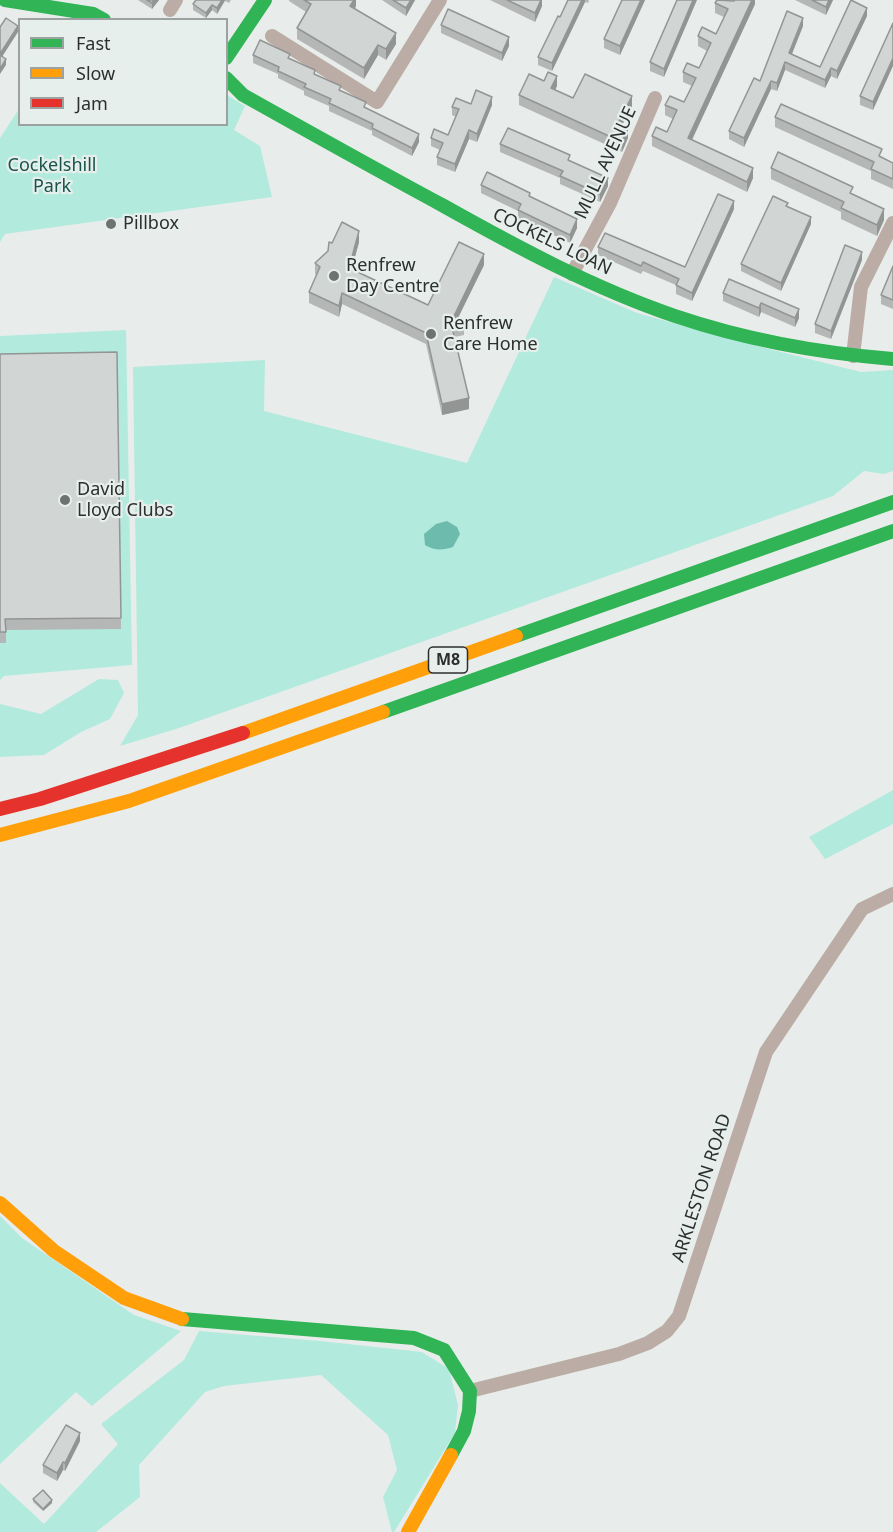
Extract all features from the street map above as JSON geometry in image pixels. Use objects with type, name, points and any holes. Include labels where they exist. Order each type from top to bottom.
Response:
[{"type":"main road","points":[[6,0],[98,11]]},
{"type":"main road","points":[[228,55],[265,0]]},
{"type":"main road","name":"COCKELS LOAN","points":[[228,80],[243,94],[520,248],[572,274],[644,305],[698,324],[765,340],[854,356],[893,358]]},
{"type":"main road","name":"M8","points":[[0,809],[40,799],[246,732],[893,502]]},
{"type":"main road","name":"M8","points":[[0,835],[129,801],[213,773],[893,531]]},
{"type":"main road","points":[[0,1203],[54,1251],[124,1298],[187,1321],[414,1338],[444,1350],[470,1391],[464,1431],[408,1532]]},
{"type":"street","points":[[272,36],[377,102],[440,0]]},
{"type":"street","name":"MULL AVENUE","points":[[572,274],[610,203],[655,98]]},
{"type":"street","points":[[854,356],[861,287],[893,223]]},
{"type":"street","name":"ARKLESTON ROAD","points":[[470,1391],[619,1354],[648,1343],[667,1331],[679,1316],[766,1052],[862,909],[893,894]]},
{"type":"green space","name":"Cockelshill Park","points":[[228,96],[245,106],[234,130],[260,146],[272,197],[5,234],[0,242],[0,138],[18,111],[18,126],[228,126]]},
{"type":"green space","points":[[554,277],[637,313],[861,372],[893,370],[893,471],[884,474],[864,471],[833,496],[179,728],[120,746],[138,715],[133,367],[265,360],[264,411],[467,463]]},
{"type":"green space","name":"David Lloyd Clubs","points":[[126,330],[132,665],[4,676],[0,680],[0,336]]},
{"type":"green space","points":[[99,679],[118,680],[124,693],[110,719],[81,732],[44,755],[0,757],[0,704],[41,714]]},
{"type":"green space","points":[[893,790],[893,824],[825,859],[809,837]]},
{"type":"green space","points":[[0,1216],[22,1238],[134,1315],[181,1331],[92,1406],[76,1392],[0,1464]]},
{"type":"green space","points":[[199,1331],[422,1352],[449,1369],[458,1405],[455,1433],[394,1532],[392,1532],[383,1497],[397,1470],[388,1435],[321,1375],[224,1386],[205,1392],[139,1465],[140,1497],[96,1532],[0,1532],[0,1483],[44,1524],[118,1444],[101,1424],[184,1360]]},
{"type":"shaded area","points":[[447,521],[457,527],[460,534],[453,547],[439,549],[425,545],[424,534],[436,524]]},
{"type":"building","points":[[196,0],[222,0],[217,8],[212,5],[206,13],[193,4]]},
{"type":"building","points":[[304,0],[354,0],[350,6],[396,33],[386,49],[378,45],[364,68],[297,28],[311,4]]},
{"type":"building","points":[[393,0],[411,0],[406,8]]},
{"type":"building","points":[[507,0],[541,0],[535,13]]},
{"type":"building","points":[[568,0],[582,0],[552,63],[538,57]]},
{"type":"building","points":[[622,0],[641,0],[620,46],[604,39]]},
{"type":"building","points":[[677,0],[693,0],[664,69],[650,62]]},
{"type":"building","points":[[717,0],[752,0],[688,138],[753,168],[747,182],[652,136],[656,127],[667,132],[677,110],[665,105],[670,96],[684,102],[696,78],[683,72],[687,63],[699,68],[711,43],[698,36],[702,27],[716,34],[728,9],[715,3]]},
{"type":"building","points":[[812,0],[829,0],[826,7]]},
{"type":"building","points":[[851,0],[867,8],[837,71],[831,68],[825,80],[785,62],[777,83],[771,81],[744,138],[729,131],[754,78],[760,81],[787,11],[803,18],[789,53],[820,67]]},
{"type":"building","points":[[448,9],[509,37],[502,53],[441,25]]},
{"type":"building","points":[[6,18],[18,26],[0,54],[0,27]]},
{"type":"building","points":[[893,23],[893,58],[873,102],[860,96]]},
{"type":"building","points":[[260,40],[290,54],[288,58],[315,70],[314,74],[341,86],[339,90],[366,102],[364,107],[419,134],[412,148],[372,128],[373,124],[329,103],[331,99],[304,87],[306,84],[278,71],[279,67],[253,55]]},
{"type":"building","points":[[0,55],[6,59],[0,69]]},
{"type":"building","points":[[548,72],[557,76],[551,88],[573,98],[585,74],[632,96],[618,123],[628,128],[622,142],[519,95],[529,74],[544,81]]},
{"type":"building","points":[[476,90],[492,97],[477,134],[469,130],[455,164],[437,157],[443,143],[431,138],[434,129],[448,135],[459,109],[452,107],[456,98],[471,104]]},
{"type":"building","points":[[781,104],[882,149],[879,156],[893,163],[893,179],[871,169],[874,162],[775,117]]},
{"type":"building","points":[[508,128],[570,155],[568,160],[608,178],[600,194],[560,176],[563,171],[500,144]]},
{"type":"building","points":[[778,152],[853,187],[850,193],[884,209],[877,225],[841,208],[844,202],[771,168]]},
{"type":"building","points":[[487,172],[530,193],[529,196],[577,219],[570,235],[518,210],[521,204],[481,185]]},
{"type":"building","points":[[718,194],[734,201],[692,293],[676,285],[679,279],[643,262],[641,266],[598,247],[605,233],[685,267]]},
{"type":"building","points":[[773,196],[788,203],[786,206],[811,217],[781,283],[741,264]]},
{"type":"building","points":[[342,222],[359,231],[349,268],[428,305],[459,242],[484,254],[453,318],[464,324],[452,327],[469,398],[442,404],[426,333],[342,293],[339,306],[309,292],[320,267],[315,263],[328,251],[329,242],[332,243]]},
{"type":"building","points":[[845,245],[862,252],[831,331],[815,324]]},
{"type":"building","points":[[893,266],[893,300],[881,295]]},
{"type":"building","points":[[729,279],[799,309],[795,318],[761,303],[759,308],[723,293]]},
{"type":"building","name":"David Lloyd Clubs","points":[[117,352],[121,618],[5,619],[6,632],[0,632],[0,354]]},
{"type":"building","points":[[66,1425],[80,1433],[65,1463],[63,1462],[57,1473],[43,1465]]},
{"type":"building","points":[[43,1490],[52,1500],[43,1509],[33,1499]]},
{"type":"traffic: fast","points":[[5,0],[93,14],[100,18]]},
{"type":"traffic: fast","points":[[228,55],[265,0]]},
{"type":"traffic: fast","points":[[228,80],[243,95],[367,164],[527,251],[615,293],[675,316],[756,339],[810,349],[893,359]]},
{"type":"traffic: fast","points":[[516,636],[893,502]]},
{"type":"traffic: fast","points":[[383,712],[893,531]]},
{"type":"traffic: fast","points":[[182,1319],[414,1338],[444,1350],[470,1391],[469,1411],[464,1431],[451,1455]]},
{"type":"traffic: slow","points":[[243,733],[516,636]]},
{"type":"traffic: slow","points":[[0,835],[129,801],[383,712]]},
{"type":"traffic: slow","points":[[0,1203],[54,1251],[124,1298],[182,1319]]},
{"type":"traffic: slow","points":[[408,1532],[451,1455]]},
{"type":"traffic: jam","points":[[0,809],[40,799],[243,733]]},
{"type":"place","name":"Pillbox","points":[[111,224]]},
{"type":"place","name":"Renfrew Day Centre","points":[[334,276]]},
{"type":"place","name":"Renfrew Care Home","points":[[431,334]]},
{"type":"place","name":"David Lloyd Clubs","points":[[65,500]]}]
